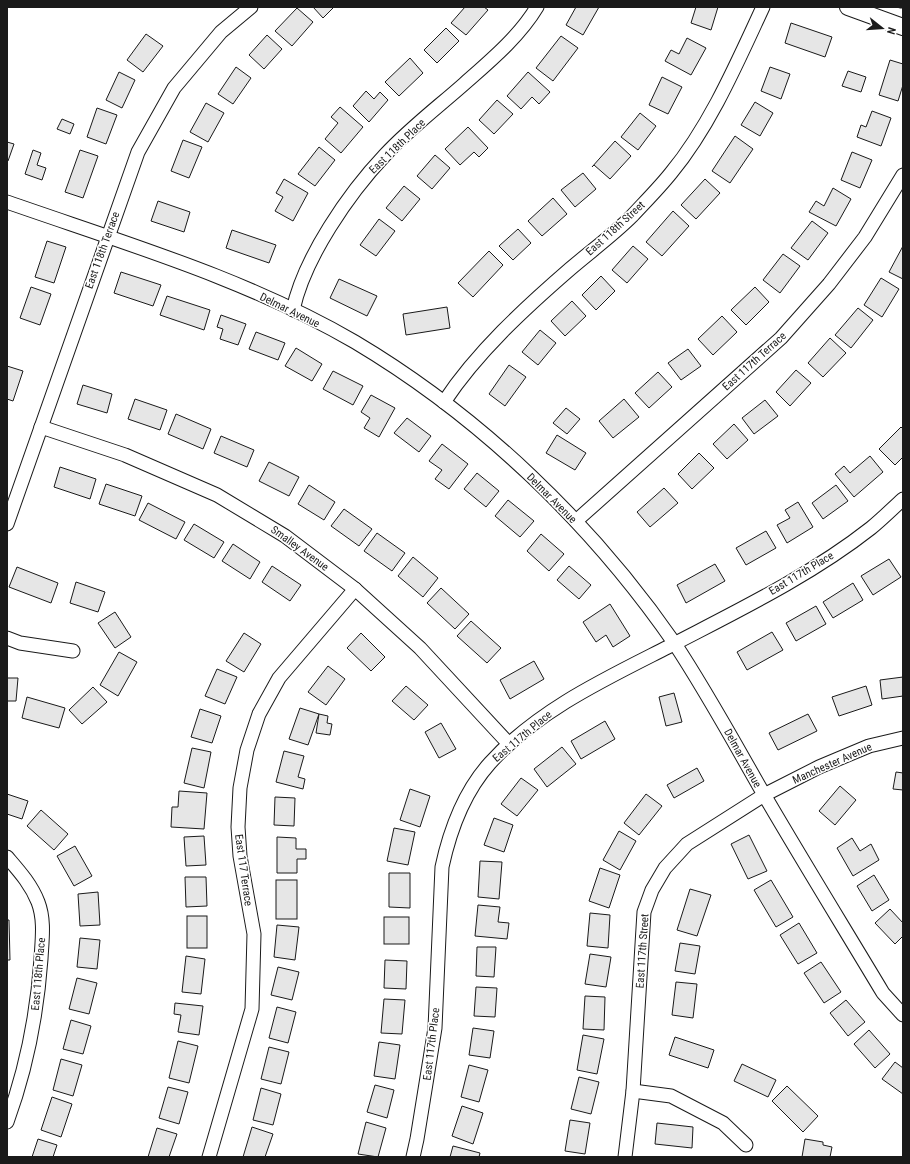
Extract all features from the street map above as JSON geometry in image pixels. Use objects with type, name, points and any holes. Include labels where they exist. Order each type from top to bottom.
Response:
[{"type":"street","name":"East 118th Terrace","points":[[7,524],[107,236],[138,152],[174,88],[221,32],[251,7]]},
{"type":"street","name":"East 118th Place","points":[[293,310],[297,292],[318,246],[362,180],[386,154],[503,48],[537,7]]},
{"type":"street","name":"East 118th Street","points":[[444,402],[459,378],[507,328],[558,279],[631,217],[671,173],[705,121],[736,66],[763,7]]},
{"type":"street","points":[[848,7],[869,11],[903,27]]},
{"type":"street","name":"East 117th Terrace","points":[[576,521],[781,338],[829,284],[865,237],[903,175]]},
{"type":"street","name":"Delmar Avenue","points":[[7,202],[212,274],[293,310],[355,343],[444,402],[513,459],[576,521],[625,578],[674,644],[721,717],[764,795],[883,993],[903,1015]]},
{"type":"street","name":"Smalley Avenue","points":[[41,427],[126,455],[217,495],[285,536],[355,589],[420,648],[509,744]]},
{"type":"street","name":"East 117th Place","points":[[413,1157],[435,1028],[442,868],[447,842],[458,814],[472,788],[489,764],[509,744],[539,720],[578,693],[674,644],[799,577],[871,528],[903,499]]},
{"type":"street","name":"East 117 Terrace","points":[[209,1157],[252,1009],[254,934],[240,856],[238,827],[240,788],[247,750],[259,714],[279,678],[355,589]]},
{"type":"street","points":[[7,638],[20,643],[74,651]]},
{"type":"street","name":"Manchester Avenue","points":[[764,795],[819,767],[869,746],[903,738]]},
{"type":"street","name":"East 117th Street","points":[[625,1157],[633,1091],[644,912],[652,890],[665,868],[687,844],[764,795]]},
{"type":"street","name":"East 118th Place","points":[[7,857],[29,883],[38,903],[43,925],[38,995],[26,1063],[7,1122]]},
{"type":"street","points":[[633,1091],[671,1096],[723,1123],[746,1145]]},
{"type":"building","points":[[313,7],[334,7],[323,18]]},
{"type":"building","points":[[465,7],[484,7],[488,10],[466,35],[451,23]]},
{"type":"building","points":[[576,7],[599,7],[583,35],[566,25]]},
{"type":"building","points":[[696,7],[718,7],[711,30],[691,23]]},
{"type":"building","points":[[297,8],[313,22],[292,46],[275,31]]},
{"type":"building","points":[[791,23],[832,37],[825,57],[785,43]]},
{"type":"building","points":[[446,28],[459,41],[437,63],[424,50]]},
{"type":"building","points":[[146,34],[163,46],[143,72],[127,60]]},
{"type":"building","points":[[267,35],[282,49],[264,69],[249,55]]},
{"type":"building","points":[[561,36],[578,48],[553,81],[536,68]]},
{"type":"building","points":[[687,38],[706,48],[691,75],[665,61],[671,50],[679,54]]},
{"type":"building","points":[[410,58],[423,73],[399,96],[385,82]]},
{"type":"building","points":[[890,60],[903,64],[903,85],[898,101],[879,95]]},
{"type":"building","points":[[236,67],[251,78],[233,104],[218,94]]},
{"type":"building","points":[[770,67],[790,74],[781,99],[761,91]]},
{"type":"building","points":[[848,71],[866,77],[861,92],[842,86]]},
{"type":"building","points":[[119,72],[135,80],[122,108],[106,100]]},
{"type":"building","points":[[528,72],[550,92],[539,104],[532,97],[521,109],[507,96]]},
{"type":"building","points":[[662,77],[682,87],[668,114],[649,105]]},
{"type":"building","points":[[366,91],[374,99],[380,92],[388,100],[369,122],[353,106]]},
{"type":"building","points":[[497,100],[513,114],[494,134],[479,120]]},
{"type":"building","points":[[755,102],[773,113],[760,136],[741,125]]},
{"type":"building","points":[[206,103],[224,113],[208,142],[190,132]]},
{"type":"building","points":[[340,107],[363,127],[341,153],[325,139],[338,123],[331,117]]},
{"type":"building","points":[[97,108],[117,115],[106,144],[87,137]]},
{"type":"building","points":[[872,111],[891,118],[881,146],[857,137],[861,125],[866,127]]},
{"type":"building","points":[[640,113],[656,126],[638,150],[621,137]]},
{"type":"building","points":[[62,119],[74,124],[70,134],[57,129]]},
{"type":"building","points":[[468,127],[488,148],[479,157],[474,152],[460,165],[445,149]]},
{"type":"building","points":[[735,136],[753,149],[730,183],[712,171]]},
{"type":"building","points":[[183,140],[202,147],[189,178],[171,171]]},
{"type":"building","points":[[615,141],[631,156],[610,179],[594,165],[592,167]]},
{"type":"building","points":[[7,142],[14,144],[8,161],[7,160]]},
{"type":"building","points":[[319,147],[335,160],[315,186],[298,174]]},
{"type":"building","points":[[33,150],[41,153],[37,165],[46,168],[42,180],[25,174]]},
{"type":"building","points":[[80,150],[98,156],[83,198],[65,192]]},
{"type":"building","points":[[852,152],[872,160],[860,188],[841,180]]},
{"type":"building","points":[[435,155],[450,168],[432,189],[417,176]]},
{"type":"building","points":[[583,173],[596,189],[575,207],[561,190]]},
{"type":"building","points":[[284,179],[308,193],[293,221],[275,211],[283,197],[276,193]]},
{"type":"building","points":[[705,179],[720,193],[696,219],[681,205]]},
{"type":"building","points":[[404,186],[420,199],[402,221],[386,208]]},
{"type":"building","points":[[833,188],[851,199],[836,226],[809,212],[816,201],[824,206]]},
{"type":"building","points":[[553,198],[567,214],[542,236],[528,221]]},
{"type":"building","points":[[158,201],[190,212],[184,232],[151,221]]},
{"type":"building","points":[[673,211],[689,226],[662,256],[646,242]]},
{"type":"building","points":[[379,219],[395,231],[376,256],[360,245]]},
{"type":"building","points":[[812,221],[828,233],[808,260],[791,248]]},
{"type":"building","points":[[518,229],[531,243],[513,260],[499,246]]},
{"type":"building","points":[[232,230],[276,245],[269,263],[226,248]]},
{"type":"building","points":[[47,241],[66,247],[54,283],[35,277]]},
{"type":"building","points":[[633,246],[648,259],[627,283],[612,270]]},
{"type":"building","points":[[903,246],[903,279],[889,272]]},
{"type":"building","points":[[489,251],[503,265],[473,297],[458,283]]},
{"type":"building","points":[[783,254],[800,266],[780,293],[763,280]]},
{"type":"building","points":[[121,272],[161,285],[153,306],[114,293]]},
{"type":"building","points":[[601,276],[615,291],[596,310],[582,295]]},
{"type":"building","points":[[881,278],[899,289],[882,317],[864,305]]},
{"type":"building","points":[[339,279],[377,296],[367,316],[330,298]]},
{"type":"building","points":[[31,287],[51,294],[40,325],[20,318]]},
{"type":"building","points":[[755,287],[769,302],[746,325],[731,310]]},
{"type":"building","points":[[167,296],[210,310],[204,330],[160,315]]},
{"type":"building","points":[[572,301],[586,316],[565,336],[551,321]]},
{"type":"building","points":[[447,307],[450,328],[406,335],[403,314]]},
{"type":"building","points":[[858,308],[873,320],[851,348],[835,335]]},
{"type":"building","points":[[221,315],[246,324],[238,345],[220,339],[223,329],[217,327]]},
{"type":"building","points":[[722,316],[737,332],[713,355],[698,339]]},
{"type":"building","points":[[540,330],[556,343],[538,365],[522,352]]},
{"type":"building","points":[[256,332],[285,343],[278,360],[249,349]]},
{"type":"building","points":[[830,338],[846,353],[823,377],[808,363]]},
{"type":"building","points":[[296,348],[322,364],[312,381],[285,366]]},
{"type":"building","points":[[688,349],[701,366],[681,380],[668,363]]},
{"type":"building","points":[[509,365],[526,377],[505,406],[489,394]]},
{"type":"building","points":[[7,366],[23,371],[13,401],[7,399]]},
{"type":"building","points":[[796,370],[811,383],[790,406],[776,392]]},
{"type":"building","points":[[333,371],[363,386],[353,405],[323,389]]},
{"type":"building","points":[[658,372],[672,387],[649,408],[635,393]]},
{"type":"building","points":[[83,385],[112,394],[107,413],[77,404]]},
{"type":"building","points":[[371,395],[395,408],[379,437],[364,428],[370,418],[361,412]]},
{"type":"building","points":[[135,399],[167,410],[160,430],[128,419]]},
{"type":"building","points":[[624,399],[639,417],[613,438],[599,421]]},
{"type":"building","points":[[765,400],[778,416],[754,434],[742,418]]},
{"type":"building","points":[[566,408],[580,419],[567,434],[553,423]]},
{"type":"building","points":[[176,414],[211,429],[203,449],[168,434]]},
{"type":"building","points":[[407,418],[431,436],[419,452],[394,433]]},
{"type":"building","points":[[734,424],[748,440],[727,459],[713,444]]},
{"type":"building","points":[[901,427],[903,429],[903,457],[895,465],[879,449]]},
{"type":"building","points":[[557,435],[586,453],[575,470],[546,453]]},
{"type":"building","points":[[221,436],[254,450],[247,467],[214,453]]},
{"type":"building","points":[[442,444],[468,464],[449,489],[435,479],[442,470],[429,461]]},
{"type":"building","points":[[699,453],[714,468],[692,489],[678,474]]},
{"type":"building","points":[[870,456],[883,472],[854,497],[835,474],[844,466],[850,473]]},
{"type":"building","points":[[269,462],[299,477],[289,496],[259,481]]},
{"type":"building","points":[[60,467],[96,479],[90,499],[54,487]]},
{"type":"building","points":[[477,473],[499,491],[486,507],[464,489]]},
{"type":"building","points":[[106,484],[142,496],[135,516],[99,504]]},
{"type":"building","points":[[309,485],[335,502],[324,520],[298,504]]},
{"type":"building","points":[[836,485],[848,501],[823,519],[812,503]]},
{"type":"building","points":[[664,488],[678,503],[650,527],[637,512]]},
{"type":"building","points":[[508,500],[534,521],[520,537],[495,516]]},
{"type":"building","points":[[798,502],[813,527],[787,543],[777,525],[790,518],[785,510]]},
{"type":"building","points":[[148,503],[185,522],[176,539],[139,520]]},
{"type":"building","points":[[344,509],[372,529],[359,546],[331,526]]},
{"type":"building","points":[[194,524],[224,542],[214,558],[184,540]]},
{"type":"building","points":[[766,531],[776,548],[746,565],[736,548]]},
{"type":"building","points":[[377,533],[405,553],[392,571],[364,551]]},
{"type":"building","points":[[541,534],[564,554],[549,571],[527,551]]},
{"type":"building","points":[[233,544],[260,562],[250,579],[222,561]]},
{"type":"building","points":[[413,557],[438,578],[423,597],[398,576]]},
{"type":"building","points":[[889,559],[901,577],[873,595],[861,576]]},
{"type":"building","points":[[715,564],[725,581],[686,603],[677,585]]},
{"type":"building","points":[[272,566],[301,585],[290,601],[262,582]]},
{"type":"building","points":[[569,566],[591,585],[579,599],[557,580]]},
{"type":"building","points":[[17,567],[58,583],[51,603],[9,587]]},
{"type":"building","points":[[76,582],[105,592],[98,612],[70,603]]},
{"type":"building","points":[[853,583],[863,600],[833,618],[823,602]]},
{"type":"building","points":[[441,588],[469,614],[455,629],[427,603]]},
{"type":"building","points":[[610,604],[630,636],[613,647],[606,635],[596,642],[583,622]]},
{"type":"building","points":[[816,606],[826,624],[796,641],[786,623]]},
{"type":"building","points":[[115,612],[131,637],[115,648],[98,623]]},
{"type":"building","points":[[471,621],[501,648],[487,663],[457,636]]},
{"type":"building","points":[[772,632],[783,650],[747,670],[737,652]]},
{"type":"building","points":[[244,633],[261,644],[244,672],[226,661]]},
{"type":"building","points":[[361,633],[385,657],[371,671],[347,648]]},
{"type":"building","points":[[119,652],[137,662],[118,696],[100,685]]},
{"type":"building","points":[[534,661],[544,679],[510,699],[500,680]]},
{"type":"building","points":[[328,666],[345,679],[326,705],[308,692]]},
{"type":"building","points":[[217,669],[237,677],[225,704],[205,696]]},
{"type":"building","points":[[903,677],[903,696],[882,699],[880,680]]},
{"type":"building","points":[[7,678],[18,678],[16,701],[7,701]]},
{"type":"building","points":[[406,686],[428,705],[414,720],[392,701]]},
{"type":"building","points":[[866,686],[872,705],[839,716],[832,697]]},
{"type":"building","points":[[93,687],[107,702],[82,724],[69,710]]},
{"type":"building","points":[[674,693],[682,722],[666,726],[659,697]]},
{"type":"building","points":[[27,697],[65,708],[59,728],[22,718]]},
{"type":"building","points":[[300,708],[319,714],[308,745],[289,739]]},
{"type":"building","points":[[200,709],[221,716],[212,743],[191,737]]},
{"type":"building","points":[[319,714],[328,716],[327,723],[332,724],[330,735],[316,733]]},
{"type":"building","points":[[808,714],[817,731],[778,750],[769,733]]},
{"type":"building","points":[[605,721],[615,739],[581,759],[571,741]]},
{"type":"building","points":[[441,723],[456,749],[439,758],[425,732]]},
{"type":"building","points":[[562,747],[576,764],[547,787],[534,769]]},
{"type":"building","points":[[192,748],[211,752],[204,788],[184,783]]},
{"type":"building","points":[[284,751],[304,756],[298,777],[305,779],[303,789],[276,782]]},
{"type":"building","points":[[697,768],[704,781],[674,798],[667,785]]},
{"type":"building","points":[[896,772],[903,773],[903,790],[893,789]]},
{"type":"building","points":[[521,778],[538,790],[517,816],[501,804]]},
{"type":"building","points":[[840,786],[856,800],[835,825],[819,811]]},
{"type":"building","points":[[410,789],[430,796],[420,827],[400,820]]},
{"type":"building","points":[[179,791],[207,793],[204,829],[171,827],[172,807],[178,807]]},
{"type":"building","points":[[7,794],[28,801],[22,819],[7,814]]},
{"type":"building","points":[[646,794],[662,806],[639,835],[624,823]]},
{"type":"building","points":[[275,797],[295,798],[294,826],[274,825]]},
{"type":"building","points":[[41,810],[68,834],[54,850],[27,826]]},
{"type":"building","points":[[494,818],[513,825],[504,852],[484,845]]},
{"type":"building","points":[[394,828],[415,832],[408,865],[387,861]]},
{"type":"building","points":[[619,831],[636,841],[620,870],[603,860]]},
{"type":"building","points":[[749,835],[767,871],[748,879],[731,844]]},
{"type":"building","points":[[204,836],[206,865],[186,866],[184,837]]},
{"type":"building","points":[[277,837],[296,838],[296,849],[306,849],[306,859],[297,859],[297,873],[277,873]]},
{"type":"building","points":[[852,838],[860,851],[871,844],[879,860],[853,876],[837,848]]},
{"type":"building","points":[[75,846],[92,876],[74,886],[57,856]]},
{"type":"building","points":[[480,861],[502,862],[499,899],[478,897]]},
{"type":"building","points":[[600,868],[620,875],[609,908],[589,901]]},
{"type":"building","points":[[389,873],[410,873],[410,908],[389,907]]},
{"type":"building","points":[[874,875],[889,900],[872,911],[857,886]]},
{"type":"building","points":[[185,877],[206,877],[207,906],[186,907]]},
{"type":"building","points":[[276,880],[297,880],[297,919],[276,919]]},
{"type":"building","points":[[771,880],[793,917],[776,927],[754,890]]},
{"type":"building","points":[[690,889],[711,895],[697,936],[677,930]]},
{"type":"building","points":[[98,892],[100,925],[80,926],[78,894]]},
{"type":"building","points":[[478,905],[500,907],[498,922],[509,923],[507,939],[475,936]]},
{"type":"building","points":[[890,909],[903,923],[903,936],[895,944],[875,923]]},
{"type":"building","points":[[590,913],[610,915],[608,948],[587,946]]},
{"type":"building","points":[[187,916],[207,916],[207,948],[187,948]]},
{"type":"building","points":[[384,917],[409,917],[409,944],[384,944]]},
{"type":"building","points":[[7,920],[9,920],[10,960],[7,960]]},
{"type":"building","points":[[799,923],[817,953],[798,964],[780,935]]},
{"type":"building","points":[[277,925],[299,927],[295,960],[274,957]]},
{"type":"building","points":[[80,938],[100,940],[97,969],[77,967]]},
{"type":"building","points":[[680,943],[700,946],[695,974],[675,971]]},
{"type":"building","points":[[477,947],[496,947],[494,977],[476,976]]},
{"type":"building","points":[[590,954],[611,957],[606,987],[585,984]]},
{"type":"building","points":[[186,956],[205,959],[201,994],[182,992]]},
{"type":"building","points":[[385,960],[407,961],[406,989],[384,988]]},
{"type":"building","points":[[821,962],[841,992],[824,1003],[804,973]]},
{"type":"building","points":[[278,967],[299,972],[292,1000],[271,995]]},
{"type":"building","points":[[77,978],[97,983],[89,1014],[69,1009]]},
{"type":"building","points":[[676,982],[697,984],[693,1018],[672,1015]]},
{"type":"building","points":[[476,987],[497,988],[495,1017],[474,1016]]},
{"type":"building","points":[[585,996],[605,997],[604,1030],[583,1029]]},
{"type":"building","points":[[384,999],[405,1000],[402,1034],[381,1033]]},
{"type":"building","points":[[846,1000],[865,1022],[848,1036],[830,1013]]},
{"type":"building","points":[[175,1003],[203,1006],[199,1035],[178,1032],[181,1015],[174,1014]]},
{"type":"building","points":[[277,1007],[296,1012],[288,1043],[269,1038]]},
{"type":"building","points":[[71,1020],[91,1026],[83,1054],[63,1049]]},
{"type":"building","points":[[473,1028],[494,1031],[490,1058],[469,1055]]},
{"type":"building","points":[[869,1030],[890,1054],[875,1068],[854,1044]]},
{"type":"building","points":[[583,1035],[604,1039],[597,1074],[577,1070]]},
{"type":"building","points":[[675,1037],[714,1050],[708,1068],[669,1055]]},
{"type":"building","points":[[178,1041],[198,1046],[189,1083],[169,1078]]},
{"type":"building","points":[[379,1042],[400,1045],[395,1079],[374,1076]]},
{"type":"building","points":[[269,1047],[289,1052],[281,1084],[261,1079]]},
{"type":"building","points":[[61,1059],[82,1065],[73,1096],[53,1090]]},
{"type":"building","points":[[895,1062],[903,1068],[903,1094],[882,1079]]},
{"type":"building","points":[[742,1064],[776,1080],[768,1097],[734,1081]]},
{"type":"building","points":[[469,1065],[488,1070],[479,1102],[461,1097]]},
{"type":"building","points":[[579,1077],[599,1082],[591,1114],[571,1109]]},
{"type":"building","points":[[375,1085],[394,1090],[387,1118],[367,1112]]},
{"type":"building","points":[[787,1086],[818,1116],[803,1132],[772,1101]]},
{"type":"building","points":[[168,1087],[188,1092],[179,1124],[159,1118]]},
{"type":"building","points":[[261,1088],[281,1094],[273,1125],[253,1120]]},
{"type":"building","points":[[52,1097],[72,1104],[61,1137],[41,1130]]},
{"type":"building","points":[[462,1106],[483,1113],[473,1144],[452,1136]]},
{"type":"building","points":[[570,1120],[590,1123],[585,1154],[565,1151]]},
{"type":"building","points":[[366,1122],[386,1128],[378,1157],[358,1154]]},
{"type":"building","points":[[657,1123],[693,1127],[692,1148],[655,1144]]},
{"type":"building","points":[[252,1127],[273,1134],[265,1157],[243,1157]]},
{"type":"building","points":[[157,1128],[177,1134],[169,1157],[148,1157]]},
{"type":"building","points":[[38,1139],[57,1145],[53,1157],[32,1157]]},
{"type":"building","points":[[805,1139],[823,1142],[823,1145],[832,1147],[830,1157],[802,1157]]},
{"type":"building","points":[[453,1146],[480,1153],[479,1157],[450,1157]]}]
